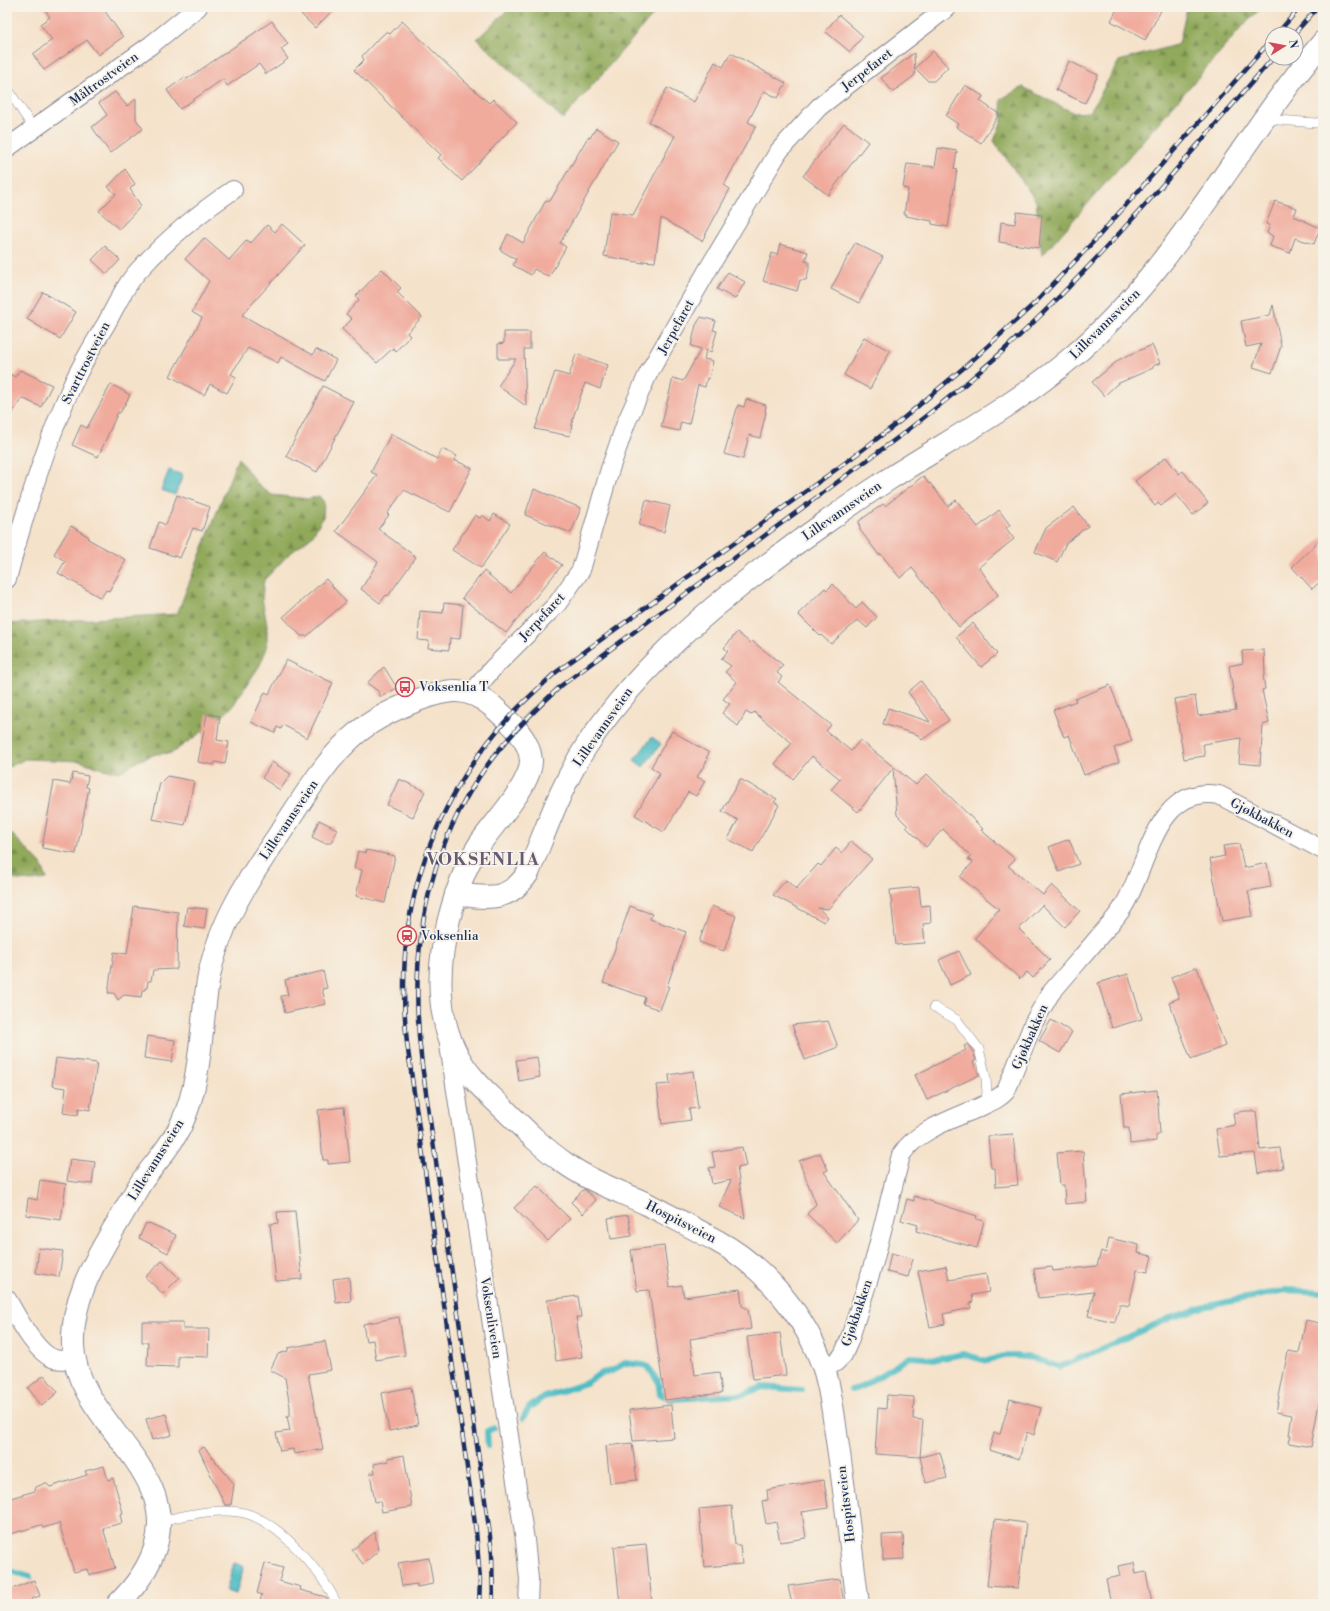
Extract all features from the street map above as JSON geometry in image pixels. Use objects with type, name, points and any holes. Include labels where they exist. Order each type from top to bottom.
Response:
[{"type":"street","name":"Måltrostveien","points":[[7,148],[151,46],[198,7]]},
{"type":"street","name":"Jerpefaret","points":[[472,693],[493,668],[557,604],[581,570],[624,429],[648,374],[710,266],[779,151],[819,107],[948,7]]},
{"type":"street","name":"Lillevannsveien","points":[[118,1604],[138,1582],[148,1566],[159,1535],[159,1521],[156,1499],[150,1485],[140,1468],[88,1395],[78,1374],[74,1358],[73,1332],[80,1293],[88,1275],[141,1183],[168,1147],[184,1119],[195,1084],[212,965],[222,933],[234,908],[258,866],[313,785],[351,738],[378,719],[416,701],[445,692],[456,691],[472,693],[499,712],[521,735],[529,749],[531,763],[527,778],[479,845],[464,872],[456,894],[487,898],[497,897],[514,890],[522,883],[528,873],[566,782],[586,746],[637,680],[700,619],[761,569],[836,514],[889,479],[1017,400],[1072,358],[1148,280],[1323,42]]},
{"type":"street","name":"Svarttrostveien","points":[[7,579],[27,503],[70,389],[120,299],[138,271],[157,251],[196,215],[234,190]]},
{"type":"street","name":"Gjøkbakken","points":[[824,1369],[836,1362],[843,1355],[849,1341],[874,1262],[901,1156],[907,1146],[916,1139],[997,1100],[1006,1091],[1041,1009],[1050,994],[1124,906],[1158,826],[1178,804],[1200,794],[1219,795],[1323,850]]},
{"type":"street","name":"Hospitsveien","points":[[456,894],[442,946],[439,983],[442,1010],[448,1033],[458,1055],[471,1076],[548,1150],[569,1166],[589,1178],[648,1205],[729,1247],[752,1265],[774,1286],[793,1310],[809,1335],[824,1369],[832,1406],[840,1456],[858,1604]]},
{"type":"street","name":"Voksenliveien","points":[[448,1033],[525,1540],[528,1604]]},
{"type":"street","points":[[7,1300],[34,1342],[47,1355],[55,1359],[74,1358]]},
{"type":"lane","points":[[7,88],[34,129]]},
{"type":"lane","points":[[1265,119],[1316,123],[1323,122]]},
{"type":"lane","points":[[934,1007],[957,1020],[979,1050],[986,1078],[987,1094],[984,1106]]},
{"type":"lane","points":[[159,1521],[223,1511],[240,1512],[258,1519],[295,1546],[317,1571],[337,1604]]},
{"type":"green space","points":[[511,7],[660,7],[563,119],[477,39]]},
{"type":"green space","points":[[1187,7],[1263,7],[1248,20],[1042,256],[1036,201],[994,141],[1002,120],[1001,99],[1023,87],[1074,113],[1090,112],[1119,61],[1179,44]]},
{"type":"green space","points":[[238,458],[259,486],[272,495],[308,499],[319,496],[324,502],[323,517],[312,536],[287,556],[264,580],[262,598],[267,625],[267,648],[260,665],[232,707],[217,721],[172,753],[156,754],[138,761],[120,772],[103,769],[80,761],[25,759],[7,768],[7,624],[177,614]]},
{"type":"green space","points":[[7,829],[41,864],[47,879],[32,881],[7,879]]},
{"type":"water","points":[[169,470],[183,475],[175,495],[161,490]]},
{"type":"water","points":[[652,737],[661,744],[643,767],[634,760]]},
{"type":"water","points":[[234,1563],[244,1566],[236,1594],[226,1591]]},
{"type":"building","points":[[43,7],[102,7],[123,37],[98,55],[87,40],[44,70],[33,54],[52,40],[40,24],[50,17]]},
{"type":"building","points":[[294,7],[336,7],[315,28]]},
{"type":"building","points":[[1118,7],[1163,7],[1145,40],[1111,21]]},
{"type":"building","points":[[839,15],[863,36],[850,52],[825,31]]},
{"type":"building","points":[[272,21],[288,44],[281,49],[288,59],[266,74],[259,64],[227,86],[223,79],[180,109],[167,90],[185,77],[187,79]]},
{"type":"building","points":[[402,21],[489,103],[493,99],[517,122],[462,181],[438,158],[441,155],[354,70],[364,60],[362,56],[374,43],[387,31],[390,34]]},
{"type":"building","points":[[933,51],[948,67],[934,81],[928,81],[915,68]]},
{"type":"building","points":[[731,53],[786,83],[778,98],[764,91],[748,122],[756,126],[724,185],[730,189],[702,241],[661,218],[655,262],[643,261],[643,263],[604,256],[610,212],[633,215],[675,136],[649,122],[667,88],[694,102],[715,62],[723,67]]},
{"type":"building","points":[[914,53],[915,75],[893,92],[881,78]]},
{"type":"building","points":[[1069,61],[1098,75],[1085,103],[1056,90]]},
{"type":"building","points":[[965,85],[983,96],[980,101],[999,114],[981,143],[956,127],[958,124],[946,116]]},
{"type":"building","points":[[115,92],[127,106],[136,99],[136,119],[143,129],[110,153],[92,127],[107,115],[99,103]]},
{"type":"building","points":[[844,123],[868,142],[828,195],[803,176]]},
{"type":"building","points":[[596,128],[618,141],[560,243],[566,247],[549,277],[534,269],[531,275],[513,265],[516,259],[500,250],[508,234],[523,243],[546,200],[550,201],[588,137],[590,138]]},
{"type":"building","points":[[938,148],[957,151],[954,169],[957,170],[948,227],[932,224],[932,221],[906,216],[907,214],[904,214],[908,189],[903,188],[907,164],[935,167]]},
{"type":"building","points":[[125,169],[135,184],[130,189],[141,206],[119,229],[99,211],[116,194],[108,187]]},
{"type":"building","points":[[1275,201],[1297,208],[1294,216],[1320,228],[1314,244],[1295,238],[1290,253],[1270,246],[1273,236],[1267,233],[1270,225],[1266,224]]},
{"type":"building","points":[[1017,212],[1042,215],[1039,248],[999,242],[1001,222],[1015,224]]},
{"type":"building","points":[[282,224],[305,245],[242,315],[313,355],[316,349],[336,360],[325,381],[281,357],[278,363],[248,348],[231,374],[236,377],[227,393],[210,384],[204,395],[170,376],[202,318],[192,312],[209,281],[185,259],[204,238],[229,260],[247,240],[251,243],[267,225],[275,232]]},
{"type":"building","points":[[855,243],[883,257],[859,303],[831,289]]},
{"type":"building","points":[[780,244],[808,252],[805,261],[809,262],[806,280],[800,280],[797,291],[763,281],[772,253],[777,255]]},
{"type":"building","points":[[105,246],[120,260],[107,274],[92,260]]},
{"type":"building","points":[[382,269],[401,288],[397,292],[422,317],[407,333],[410,336],[396,351],[393,348],[377,363],[342,329],[352,319],[346,314],[359,300],[356,296]]},
{"type":"building","points":[[728,272],[745,282],[735,299],[717,289]]},
{"type":"building","points":[[43,292],[76,312],[60,339],[27,319]]},
{"type":"building","points":[[1273,305],[1281,346],[1272,373],[1253,367],[1261,344],[1246,347],[1241,321],[1270,315]]},
{"type":"building","points":[[701,317],[716,321],[713,330],[717,331],[711,352],[706,350],[704,359],[713,361],[709,379],[707,378],[705,387],[698,385],[689,424],[681,422],[679,431],[661,427],[673,378],[683,381],[701,349],[691,346],[696,325]]},
{"type":"building","points":[[504,332],[530,332],[530,349],[524,349],[526,406],[498,386],[516,359],[498,359],[498,344],[504,343]]},
{"type":"building","points":[[864,337],[890,351],[870,389],[844,375]]},
{"type":"building","points":[[1152,345],[1160,363],[1153,366],[1153,368],[1117,384],[1104,396],[1092,382],[1120,359]]},
{"type":"building","points":[[576,354],[608,365],[600,389],[585,383],[573,418],[570,436],[535,429],[555,372],[569,376]]},
{"type":"building","points":[[20,370],[52,385],[41,407],[22,398],[7,421],[7,372],[15,377]]},
{"type":"building","points":[[111,384],[130,395],[120,413],[118,412],[98,457],[72,445],[81,425],[87,428]]},
{"type":"building","points":[[323,386],[354,402],[317,472],[286,456]]},
{"type":"building","points":[[746,399],[766,405],[766,412],[760,438],[749,435],[743,459],[724,454],[738,405],[744,407]]},
{"type":"building","points":[[391,434],[437,459],[442,449],[457,456],[454,460],[472,468],[450,512],[404,490],[387,514],[389,515],[378,529],[416,557],[388,596],[386,595],[380,603],[361,589],[378,562],[336,531],[377,475],[371,472]]},
{"type":"building","points":[[1166,457],[1179,474],[1183,471],[1208,503],[1193,515],[1176,494],[1161,506],[1158,503],[1155,506],[1135,481]]},
{"type":"building","points":[[923,476],[948,506],[956,500],[978,527],[999,510],[1010,525],[1006,528],[1014,539],[979,567],[998,595],[959,627],[912,568],[900,578],[881,554],[879,555],[860,530],[859,521],[883,504],[885,506]]},
{"type":"building","points":[[534,489],[581,508],[571,533],[525,515]]},
{"type":"building","points":[[177,495],[210,507],[202,531],[193,528],[180,558],[150,548],[159,522],[166,525]]},
{"type":"building","points":[[646,500],[670,506],[664,532],[639,525]]},
{"type":"building","points":[[1074,507],[1088,526],[1066,543],[1057,562],[1035,552],[1046,528]]},
{"type":"building","points":[[494,514],[510,524],[481,568],[452,550],[475,515],[480,518],[482,515],[490,521]]},
{"type":"building","points":[[71,526],[89,537],[88,539],[126,560],[109,591],[106,590],[101,598],[58,573],[65,561],[54,554]]},
{"type":"building","points":[[1323,537],[1323,579],[1312,589],[1292,567]]},
{"type":"building","points":[[545,552],[562,565],[506,633],[462,598],[484,571],[511,593]]},
{"type":"building","points":[[326,579],[346,602],[307,636],[301,636],[283,617]]},
{"type":"building","points":[[833,584],[856,609],[862,602],[877,617],[867,628],[858,620],[831,644],[821,635],[820,636],[798,614],[825,588],[827,590]]},
{"type":"building","points":[[444,603],[463,605],[460,639],[450,638],[449,650],[428,648],[429,641],[418,640],[420,611],[443,613]]},
{"type":"building","points":[[973,623],[997,654],[981,667],[956,637]]},
{"type":"building","points":[[737,632],[750,643],[752,641],[783,665],[777,673],[782,677],[778,682],[831,725],[826,731],[851,751],[860,740],[916,785],[927,774],[983,829],[981,830],[1015,859],[1008,866],[1043,895],[1052,885],[1080,911],[1065,927],[1042,905],[1019,929],[1050,960],[1033,978],[1027,972],[1020,979],[975,938],[999,909],[960,877],[973,862],[968,859],[971,856],[943,829],[926,847],[906,827],[908,826],[897,815],[893,768],[858,812],[831,790],[840,779],[812,756],[793,779],[775,764],[792,743],[754,712],[751,715],[746,712],[738,726],[722,713],[730,704],[723,699],[737,682],[725,672],[731,666],[721,659],[728,651],[724,648]]},
{"type":"building","points":[[1264,650],[1265,675],[1263,675],[1265,689],[1262,690],[1269,723],[1263,725],[1260,765],[1239,763],[1241,738],[1203,744],[1205,756],[1184,759],[1174,699],[1195,696],[1198,716],[1236,710],[1229,666],[1243,663],[1242,651]]},
{"type":"building","points":[[286,660],[333,683],[307,738],[283,725],[281,729],[277,727],[275,733],[251,722],[265,692],[269,694]]},
{"type":"building","points":[[384,667],[397,688],[381,697],[378,691],[367,683]]},
{"type":"building","points":[[921,681],[949,720],[922,740],[918,735],[883,724],[888,708],[930,722],[908,692]]},
{"type":"building","points":[[1110,685],[1132,741],[1114,748],[1119,762],[1084,775],[1069,735],[1064,737],[1053,710],[1076,701],[1075,699]]},
{"type":"building","points":[[207,714],[220,716],[217,740],[229,742],[225,764],[215,762],[214,765],[198,762]]},
{"type":"building","points":[[672,731],[709,753],[706,758],[708,759],[697,777],[705,781],[696,796],[688,792],[664,832],[635,815],[660,773],[651,767]]},
{"type":"building","points":[[272,762],[291,774],[280,790],[262,778]]},
{"type":"building","points":[[73,773],[88,776],[86,787],[89,788],[76,854],[42,848],[54,781],[70,784]]},
{"type":"building","points":[[167,776],[194,781],[185,825],[152,819],[160,783]]},
{"type":"building","points":[[399,779],[425,791],[413,817],[387,805]]},
{"type":"building","points":[[740,779],[777,799],[774,802],[779,805],[753,852],[728,839],[738,820],[722,811]]},
{"type":"building","points":[[319,820],[337,829],[331,843],[324,843],[312,837]]},
{"type":"building","points":[[1069,839],[1079,864],[1059,872],[1049,847]]},
{"type":"building","points":[[851,841],[872,859],[828,909],[818,908],[828,917],[824,922],[773,895],[786,880],[796,889],[818,864],[821,866],[836,848],[842,853]]},
{"type":"building","points":[[1239,844],[1244,868],[1267,863],[1271,887],[1248,891],[1253,916],[1222,921],[1210,859],[1225,856],[1223,846]]},
{"type":"building","points":[[366,850],[395,856],[385,903],[356,896],[362,870],[354,868],[358,851],[365,853]]},
{"type":"building","points":[[919,887],[921,906],[930,905],[931,923],[923,924],[925,943],[896,945],[890,890]]},
{"type":"building","points":[[134,906],[178,912],[177,969],[153,970],[151,981],[148,981],[147,988],[145,988],[145,990],[142,990],[141,997],[124,995],[118,1000],[114,993],[108,993],[114,952],[127,954]]},
{"type":"building","points":[[630,906],[652,914],[650,919],[686,932],[660,1010],[643,1004],[645,997],[603,983]]},
{"type":"building","points":[[712,906],[736,916],[724,951],[699,942]]},
{"type":"building","points":[[187,907],[207,909],[204,929],[184,926]]},
{"type":"building","points":[[959,951],[971,975],[950,985],[939,960]]},
{"type":"building","points":[[1197,967],[1225,1046],[1191,1059],[1169,1002],[1179,998],[1171,977]]},
{"type":"building","points":[[323,971],[327,988],[322,989],[326,1004],[285,1013],[281,996],[288,995],[285,980]]},
{"type":"building","points":[[1128,974],[1142,1019],[1112,1028],[1098,983]]},
{"type":"building","points":[[1051,1020],[1072,1032],[1060,1053],[1039,1041]]},
{"type":"building","points":[[828,1021],[838,1047],[805,1060],[792,1025]]},
{"type":"building","points":[[147,1036],[175,1040],[172,1062],[144,1058]]},
{"type":"building","points":[[968,1044],[976,1060],[973,1062],[979,1075],[927,1100],[915,1075],[966,1050],[964,1046]]},
{"type":"building","points":[[537,1057],[540,1077],[519,1081],[516,1060]]},
{"type":"building","points":[[56,1058],[97,1063],[90,1110],[79,1108],[78,1115],[63,1113],[66,1088],[52,1086]]},
{"type":"building","points":[[693,1071],[698,1108],[689,1109],[691,1120],[662,1124],[657,1085],[670,1084],[669,1075]]},
{"type":"building","points":[[1157,1090],[1160,1134],[1156,1136],[1156,1141],[1130,1144],[1129,1128],[1124,1128],[1121,1094]]},
{"type":"building","points":[[344,1107],[350,1162],[328,1164],[328,1160],[323,1160],[318,1110]]},
{"type":"building","points":[[1256,1111],[1260,1150],[1280,1148],[1283,1168],[1258,1173],[1255,1153],[1220,1156],[1216,1129],[1235,1125],[1233,1113]]},
{"type":"building","points":[[1013,1134],[1018,1185],[996,1187],[995,1168],[991,1168],[988,1136]]},
{"type":"building","points":[[742,1147],[746,1166],[737,1168],[745,1218],[719,1207],[731,1180],[712,1184],[709,1168],[715,1167],[712,1152]]},
{"type":"building","points":[[1083,1151],[1087,1202],[1065,1204],[1064,1185],[1060,1185],[1057,1153]]},
{"type":"building","points":[[820,1153],[828,1170],[824,1172],[858,1220],[837,1243],[807,1214],[816,1204],[799,1161]]},
{"type":"building","points":[[70,1159],[95,1162],[92,1184],[67,1181]]},
{"type":"building","points":[[40,1180],[66,1184],[61,1220],[26,1215],[28,1198],[37,1200]]},
{"type":"building","points":[[537,1186],[570,1219],[548,1241],[514,1208]]},
{"type":"building","points":[[584,1189],[596,1200],[583,1214],[571,1202]]},
{"type":"building","points":[[914,1196],[977,1216],[976,1219],[984,1221],[977,1248],[916,1231],[918,1225],[901,1220],[907,1199],[914,1201]]},
{"type":"building","points":[[295,1211],[302,1279],[276,1281],[270,1224],[278,1223],[277,1212]]},
{"type":"building","points":[[628,1215],[632,1236],[611,1239],[608,1218]]},
{"type":"building","points":[[146,1223],[176,1235],[168,1253],[139,1238]]},
{"type":"building","points":[[1109,1238],[1139,1245],[1138,1253],[1152,1256],[1148,1272],[1137,1270],[1129,1306],[1120,1304],[1115,1322],[1088,1316],[1094,1292],[1038,1298],[1034,1269],[1052,1267],[1053,1271],[1097,1266],[1101,1251],[1106,1253]]},
{"type":"building","points":[[664,1246],[670,1287],[682,1285],[684,1297],[740,1289],[742,1306],[748,1309],[751,1329],[690,1339],[695,1375],[719,1372],[722,1393],[665,1400],[649,1290],[637,1291],[631,1250]]},
{"type":"building","points":[[39,1248],[63,1251],[59,1277],[36,1273]]},
{"type":"building","points":[[891,1253],[913,1259],[908,1277],[887,1272]]},
{"type":"building","points":[[162,1261],[179,1278],[163,1294],[145,1277]]},
{"type":"building","points":[[946,1266],[949,1280],[986,1274],[989,1292],[972,1295],[973,1302],[970,1303],[971,1308],[943,1314],[945,1324],[930,1327],[918,1271]]},
{"type":"building","points":[[349,1277],[351,1301],[336,1303],[333,1279]]},
{"type":"building","points":[[578,1296],[581,1317],[576,1317],[582,1357],[556,1361],[547,1300]]},
{"type":"building","points":[[399,1317],[405,1355],[376,1360],[373,1340],[366,1341],[363,1324]]},
{"type":"building","points":[[1306,1320],[1323,1324],[1323,1404],[1319,1403],[1311,1447],[1289,1443],[1292,1415],[1276,1412],[1288,1351],[1299,1353]]},
{"type":"building","points":[[142,1322],[183,1322],[183,1329],[209,1329],[208,1357],[178,1356],[178,1367],[147,1366],[148,1342],[142,1342]]},
{"type":"building","points":[[780,1333],[786,1375],[753,1379],[747,1337]]},
{"type":"building","points":[[325,1341],[331,1370],[308,1374],[323,1449],[294,1454],[293,1449],[280,1451],[276,1433],[290,1431],[287,1416],[290,1416],[290,1407],[285,1378],[270,1370],[278,1354],[288,1351],[288,1348]]},
{"type":"building","points":[[44,1375],[58,1392],[42,1406],[28,1388]]},
{"type":"building","points":[[411,1387],[418,1425],[389,1431],[382,1393]]},
{"type":"building","points":[[887,1395],[914,1397],[913,1419],[923,1420],[920,1457],[875,1454],[878,1408],[886,1409]]},
{"type":"building","points":[[1010,1399],[1041,1408],[1034,1435],[1027,1432],[1019,1459],[989,1450],[994,1433],[1000,1434]]},
{"type":"building","points":[[671,1405],[674,1438],[633,1441],[629,1410]]},
{"type":"building","points":[[166,1414],[172,1435],[152,1440],[146,1419]]},
{"type":"building","points":[[632,1443],[637,1480],[610,1483],[606,1446]]},
{"type":"building","points":[[204,1447],[234,1484],[231,1505],[225,1505],[199,1450]]},
{"type":"building","points":[[940,1452],[947,1478],[926,1483],[920,1457]]},
{"type":"building","points":[[404,1455],[412,1507],[382,1512],[380,1501],[375,1502],[370,1473],[375,1473],[374,1464],[389,1461],[388,1458]]},
{"type":"building","points":[[104,1466],[108,1480],[113,1478],[123,1513],[120,1514],[122,1523],[103,1528],[115,1568],[89,1575],[87,1569],[74,1572],[59,1523],[43,1528],[41,1525],[7,1535],[7,1499],[35,1491],[36,1487],[46,1483],[50,1487],[87,1475],[85,1471]]},
{"type":"building","points":[[824,1480],[828,1508],[802,1512],[806,1538],[780,1542],[776,1522],[766,1524],[762,1501],[768,1500],[767,1490]]},
{"type":"building","points":[[732,1506],[735,1545],[740,1545],[742,1564],[704,1567],[699,1509]]},
{"type":"building","points":[[995,1519],[1026,1523],[1018,1588],[987,1586]]},
{"type":"building","points":[[375,1532],[378,1551],[363,1564],[352,1550]]},
{"type":"building","points":[[903,1534],[904,1559],[883,1560],[882,1535]]},
{"type":"building","points":[[646,1544],[652,1604],[620,1604],[614,1547]]},
{"type":"building","points":[[429,1558],[433,1584],[417,1587],[417,1584],[402,1586],[398,1563]]},
{"type":"building","points":[[265,1563],[283,1568],[279,1581],[301,1587],[300,1590],[326,1597],[330,1604],[259,1604],[262,1595],[257,1593]]},
{"type":"building","points":[[1134,1563],[1136,1574],[1146,1572],[1152,1604],[1111,1604],[1106,1579],[1120,1576],[1118,1566]]},
{"type":"building","points":[[840,1579],[844,1604],[792,1604],[788,1586]]},
{"type":"building","points":[[34,1580],[40,1596],[31,1599],[33,1604],[7,1604],[7,1591]]},
{"type":"waterway","points":[[851,1390],[859,1388],[910,1357],[937,1359],[963,1354],[987,1361],[1004,1356],[1016,1356],[1033,1358],[1060,1367],[1170,1318],[1208,1306],[1286,1290],[1323,1292]]},
{"type":"waterway","points":[[523,1418],[529,1408],[542,1398],[586,1383],[601,1373],[612,1371],[625,1363],[648,1367],[658,1381],[660,1394],[670,1399],[741,1395],[763,1387],[802,1390]]},
{"type":"waterway","points":[[488,1446],[487,1431],[494,1428]]},
{"type":"waterway","points":[[7,1570],[30,1577]]},
{"type":"railway","points":[[1284,26],[1300,7]]},
{"type":"railway","points":[[1301,26],[1318,7]]},
{"type":"railway","points":[[479,1604],[480,1580],[476,1531],[407,1043],[404,999],[405,955],[409,922],[416,890],[425,858],[438,826],[453,796],[489,740],[516,709],[555,673],[849,460],[899,422],[967,365],[1035,303],[1097,238],[1264,48]]},
{"type":"railway","points":[[493,1604],[492,1554],[489,1528],[422,1065],[418,1027],[417,990],[419,952],[424,916],[432,880],[444,844],[460,810],[479,777],[497,752],[528,717],[562,685],[904,433],[993,360],[1044,312],[1103,251],[1266,66]]},
{"type":"place","name":"Voksenlia T","points":[[405,687]]},
{"type":"place","name":"Voksenlia","points":[[407,936]]},
{"type":"district","name":"VOKSENLIA","points":[[483,860]]}]
